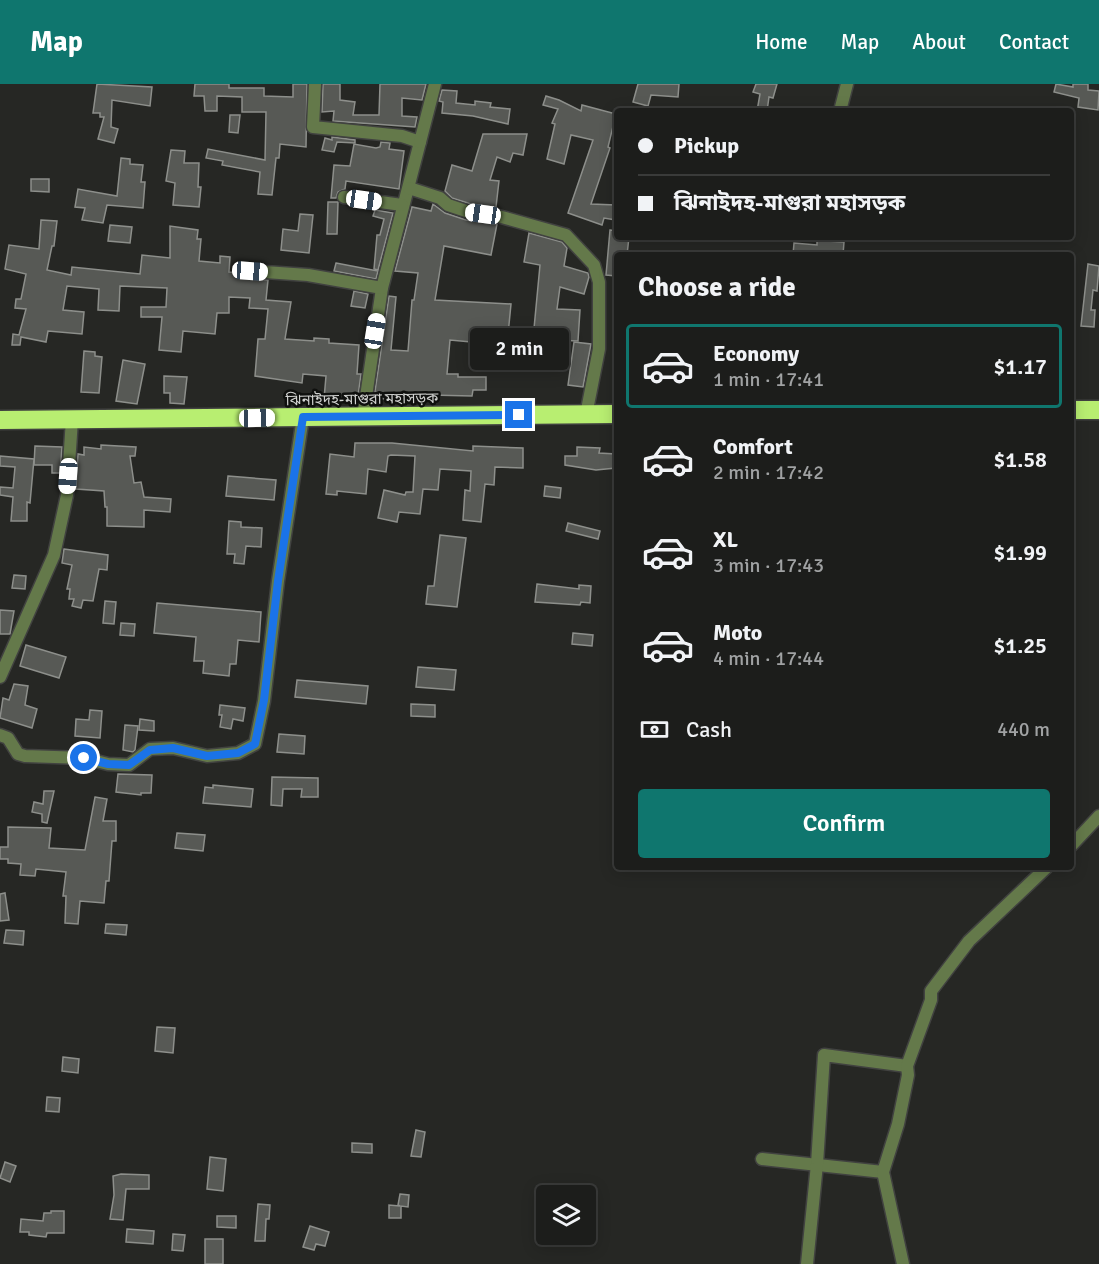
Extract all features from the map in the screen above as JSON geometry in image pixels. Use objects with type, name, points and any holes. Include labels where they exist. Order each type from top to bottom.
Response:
[{"type":"highway","points":[[1074,410],[1099,410]]},
{"type":"highway","name":"ঝিনাইদহ-মাগুরা মহাসড়ক","points":[[0,420],[614,414]]},
{"type":"street","points":[[315,84],[314,127],[402,136],[420,142]]},
{"type":"street","points":[[363,417],[382,288],[435,84]]},
{"type":"street","points":[[841,108],[847,84]]},
{"type":"street","points":[[409,188],[440,198],[448,205],[469,212],[498,216],[566,235],[594,265],[599,282],[599,349],[586,415]]},
{"type":"street","points":[[344,197],[402,205]]},
{"type":"street","points":[[250,271],[308,275],[382,288]]},
{"type":"street","points":[[0,735],[8,738],[18,754],[25,756],[84,758],[108,764],[129,765],[150,750],[173,748],[207,756],[238,753],[255,744],[264,700],[278,581],[303,417]]},
{"type":"street","points":[[0,677],[54,555],[67,495],[72,419]]},
{"type":"street","points":[[1074,843],[1099,816]]},
{"type":"street","points":[[903,1264],[883,1172],[898,1124],[908,1075],[907,1066],[931,992],[969,941],[1044,870]]},
{"type":"street","points":[[807,1264],[817,1164],[824,1055],[907,1066]]},
{"type":"street","points":[[762,1160],[883,1172]]},
{"type":"building","points":[[97,84],[152,87],[150,106],[112,100],[111,127],[118,129],[114,143],[98,139],[104,117],[100,117],[100,113],[93,113]]},
{"type":"building","points":[[195,84],[229,84],[229,88],[264,88],[264,96],[293,97],[293,84],[307,84],[306,147],[280,144],[272,195],[258,194],[260,172],[222,165],[223,161],[206,158],[208,149],[265,160],[266,112],[242,112],[242,97],[217,96],[217,111],[205,111],[204,96],[194,96]]},
{"type":"building","points":[[323,84],[340,84],[340,100],[355,102],[353,115],[379,115],[380,84],[426,84],[422,100],[402,98],[402,116],[417,117],[415,127],[333,121],[334,111],[322,112]]},
{"type":"building","points":[[638,84],[679,84],[678,97],[651,95],[648,106],[633,102]]},
{"type":"building","points":[[756,84],[777,84],[773,98],[769,97],[767,108],[758,108],[760,94],[753,92]]},
{"type":"building","points":[[1056,84],[1073,87],[1073,84],[1088,84],[1088,90],[1099,91],[1098,110],[1078,107],[1079,98],[1054,92]]},
{"type":"building","points":[[442,90],[457,91],[456,103],[475,105],[475,101],[491,103],[490,107],[510,109],[508,124],[473,116],[442,113],[443,102],[439,101]]},
{"type":"building","points":[[546,96],[581,111],[582,105],[614,113],[608,147],[610,148],[591,204],[614,205],[614,220],[604,218],[602,225],[568,213],[593,140],[571,135],[564,164],[547,159],[555,124],[552,123],[558,109],[543,105]]},
{"type":"building","points":[[230,115],[240,115],[238,133],[229,132]]},
{"type":"building","points":[[483,134],[527,134],[523,155],[513,153],[510,162],[497,157],[490,180],[499,181],[496,207],[471,204],[452,198],[445,191],[452,165],[472,171]]},
{"type":"building","points":[[332,137],[355,140],[355,143],[337,142],[334,152],[322,150],[325,138],[332,140]]},
{"type":"building","points":[[381,142],[390,143],[389,149],[404,151],[399,189],[346,181],[345,189],[338,192],[336,198],[331,198],[334,165],[350,166],[354,144],[376,148],[380,147]]},
{"type":"building","points":[[171,150],[185,151],[184,163],[199,163],[198,187],[201,187],[199,207],[173,205],[175,183],[166,181]]},
{"type":"building","points":[[121,158],[130,159],[130,164],[143,165],[141,182],[145,182],[143,208],[107,205],[103,223],[82,220],[85,208],[75,207],[78,189],[117,196]]},
{"type":"building","points":[[31,179],[49,179],[49,192],[31,191]]},
{"type":"building","points":[[328,202],[338,202],[337,234],[327,234]]},
{"type":"building","points":[[433,204],[445,213],[466,220],[497,224],[491,255],[444,246],[435,300],[511,304],[507,345],[514,346],[514,349],[527,350],[526,364],[512,363],[512,368],[480,365],[482,343],[450,340],[447,374],[458,374],[458,377],[486,377],[486,390],[473,390],[472,396],[386,394],[386,399],[374,398],[389,296],[396,297],[391,350],[408,351],[412,300],[414,300],[418,273],[395,271],[412,207],[431,211]]},
{"type":"building","points":[[375,210],[393,213],[378,270],[374,269],[377,235],[380,235],[384,219],[373,216]]},
{"type":"building","points":[[300,214],[313,215],[309,253],[281,250],[283,229],[298,231]]},
{"type":"building","points":[[41,220],[57,221],[54,246],[52,246],[47,270],[71,275],[72,267],[140,274],[142,255],[170,258],[170,226],[198,230],[197,239],[201,239],[199,261],[220,263],[220,256],[230,257],[229,272],[242,273],[249,279],[268,280],[266,300],[291,302],[285,339],[314,341],[314,338],[329,339],[329,343],[359,345],[357,374],[361,374],[358,396],[353,396],[353,402],[324,399],[326,376],[303,374],[302,383],[255,376],[258,339],[265,339],[268,309],[249,308],[250,298],[229,297],[229,313],[217,313],[215,334],[183,331],[181,352],[159,350],[162,317],[141,317],[141,307],[166,307],[167,288],[120,286],[119,311],[98,310],[99,289],[67,286],[63,310],[84,312],[82,334],[48,331],[46,342],[21,337],[20,345],[12,345],[13,334],[19,335],[26,309],[15,308],[16,299],[21,299],[26,274],[5,269],[9,245],[39,249]]},
{"type":"building","points":[[110,225],[132,227],[130,243],[108,241]]},
{"type":"building","points":[[610,230],[614,231],[614,240],[629,240],[627,252],[614,252],[614,276],[606,275]]},
{"type":"building","points":[[529,233],[562,242],[567,248],[564,266],[588,273],[584,294],[560,287],[557,309],[580,310],[578,341],[533,339],[540,265],[524,262]]},
{"type":"building","points":[[817,240],[844,242],[843,252],[793,252],[794,243],[817,245]]},
{"type":"building","points":[[336,263],[378,271],[376,279],[334,271]]},
{"type":"building","points":[[1088,264],[1099,266],[1097,291],[1093,290],[1091,310],[1095,310],[1094,327],[1081,326]]},
{"type":"building","points":[[354,291],[368,294],[365,308],[351,306]]},
{"type":"building","points":[[574,342],[591,344],[583,387],[568,385]]},
{"type":"building","points":[[84,351],[95,352],[95,356],[102,357],[99,393],[81,392]]},
{"type":"building","points":[[123,360],[145,364],[137,404],[116,401]]},
{"type":"building","points":[[164,376],[187,377],[184,404],[170,403],[170,393],[164,393]]},
{"type":"building","points":[[355,443],[392,443],[473,451],[473,446],[523,448],[523,468],[495,467],[494,485],[485,484],[481,522],[463,520],[465,490],[470,491],[471,471],[440,469],[438,490],[423,489],[420,514],[399,512],[397,522],[378,518],[384,490],[405,495],[406,492],[413,492],[415,456],[388,456],[386,472],[368,469],[366,494],[337,491],[337,495],[326,494],[330,454],[354,457]]},
{"type":"building","points":[[101,445],[136,447],[135,456],[130,456],[134,483],[141,482],[144,497],[171,499],[170,512],[144,510],[144,527],[107,526],[104,491],[76,489],[78,454],[84,455],[84,447],[101,449]]},
{"type":"building","points":[[35,446],[62,447],[60,473],[52,473],[52,465],[34,465]]},
{"type":"building","points":[[577,447],[600,448],[599,453],[614,454],[614,468],[596,470],[565,465],[565,456],[577,456]]},
{"type":"building","points":[[0,456],[34,459],[30,503],[27,502],[27,521],[11,521],[13,497],[0,495],[0,487],[13,488],[15,467],[0,466]]},
{"type":"building","points":[[228,476],[276,480],[274,500],[226,496]]},
{"type":"building","points":[[545,486],[561,488],[560,498],[544,496]]},
{"type":"building","points":[[229,521],[241,522],[241,527],[262,528],[261,547],[246,546],[244,564],[234,563],[235,554],[227,554]]},
{"type":"building","points":[[568,523],[600,531],[598,539],[566,531]]},
{"type":"building","points":[[440,535],[466,538],[457,607],[426,604],[428,586],[434,586]]},
{"type":"building","points":[[64,549],[108,555],[107,570],[99,569],[93,601],[83,600],[81,608],[72,606],[74,599],[69,599],[70,589],[67,589],[72,565],[62,563]]},
{"type":"building","points":[[14,575],[26,576],[25,589],[12,588]]},
{"type":"building","points":[[537,584],[579,589],[579,585],[591,586],[590,603],[581,602],[580,605],[535,602]]},
{"type":"building","points":[[105,601],[116,602],[114,624],[103,623]]},
{"type":"building","points":[[157,603],[261,612],[259,642],[238,640],[236,664],[230,664],[229,676],[203,673],[204,661],[194,661],[196,637],[154,633]]},
{"type":"building","points":[[0,610],[14,611],[10,634],[0,634]]},
{"type":"building","points":[[121,623],[135,624],[134,636],[120,635]]},
{"type":"building","points":[[573,633],[593,635],[592,646],[572,644]]},
{"type":"building","points":[[26,645],[66,657],[59,678],[20,666]]},
{"type":"building","points":[[418,667],[456,670],[454,690],[416,687]]},
{"type":"building","points":[[297,680],[368,686],[366,704],[295,697]]},
{"type":"building","points":[[14,684],[28,686],[25,705],[37,709],[32,728],[0,718],[3,698],[9,700]]},
{"type":"building","points":[[411,704],[435,705],[435,717],[411,716]]},
{"type":"building","points":[[220,705],[245,708],[243,721],[233,719],[231,729],[220,727],[222,715],[219,715]]},
{"type":"building","points":[[90,710],[102,711],[100,738],[75,736],[76,719],[89,720]]},
{"type":"building","points":[[140,719],[154,721],[154,731],[139,730]]},
{"type":"building","points":[[125,725],[138,726],[133,752],[123,750]]},
{"type":"building","points":[[279,734],[305,736],[304,754],[277,752]]},
{"type":"building","points":[[118,774],[152,775],[151,793],[141,793],[141,795],[116,792]]},
{"type":"building","points":[[272,777],[318,778],[318,797],[301,797],[302,789],[283,789],[282,806],[271,805]]},
{"type":"building","points":[[213,785],[253,789],[251,807],[203,803],[205,787],[213,788]]},
{"type":"building","points":[[44,791],[54,791],[47,823],[42,822],[42,814],[32,812],[34,802],[43,804]]},
{"type":"building","points":[[95,797],[107,799],[103,821],[116,821],[116,841],[112,841],[109,881],[106,881],[104,903],[80,901],[78,924],[65,923],[66,896],[63,896],[66,872],[36,869],[35,876],[20,875],[21,864],[8,863],[8,859],[0,859],[0,847],[8,847],[8,827],[51,828],[49,848],[85,850]]},
{"type":"building","points":[[177,833],[205,835],[203,851],[175,848]]},
{"type":"building","points":[[5,893],[9,920],[0,921],[0,894]]},
{"type":"building","points":[[106,924],[127,925],[126,935],[105,933]]},
{"type":"building","points":[[6,930],[24,931],[23,945],[4,943]]},
{"type":"building","points":[[157,1027],[175,1028],[173,1053],[155,1051]]},
{"type":"building","points":[[63,1057],[79,1059],[78,1073],[62,1071]]},
{"type":"building","points":[[47,1097],[60,1098],[59,1112],[46,1111]]},
{"type":"building","points":[[416,1130],[425,1132],[421,1157],[411,1156]]},
{"type":"building","points":[[352,1143],[372,1144],[372,1153],[352,1152]]},
{"type":"building","points":[[210,1157],[226,1159],[223,1191],[207,1189]]},
{"type":"building","points":[[5,1162],[16,1166],[10,1182],[0,1178]]},
{"type":"building","points":[[149,1175],[149,1189],[126,1189],[123,1220],[110,1219],[114,1195],[113,1176]]},
{"type":"building","points":[[400,1194],[409,1195],[408,1207],[401,1206],[401,1218],[389,1218],[389,1205],[400,1206],[398,1205]]},
{"type":"building","points":[[258,1204],[270,1205],[269,1219],[266,1219],[265,1241],[255,1241]]},
{"type":"building","points":[[51,1211],[64,1211],[64,1233],[47,1233],[46,1237],[20,1232],[21,1219],[43,1221],[44,1213],[51,1213]]},
{"type":"building","points":[[217,1216],[236,1216],[236,1228],[217,1227]]},
{"type":"building","points":[[310,1226],[329,1232],[325,1246],[316,1244],[314,1250],[303,1247]]},
{"type":"building","points":[[127,1229],[154,1231],[153,1244],[126,1242]]},
{"type":"building","points":[[173,1234],[185,1235],[183,1251],[172,1250]]},
{"type":"building","points":[[205,1239],[223,1239],[223,1264],[205,1264]]},
{"type":"route","points":[[84,758],[108,764],[129,765],[150,750],[173,748],[207,756],[238,753],[255,744],[264,700],[278,581],[303,417],[519,415]]}]
